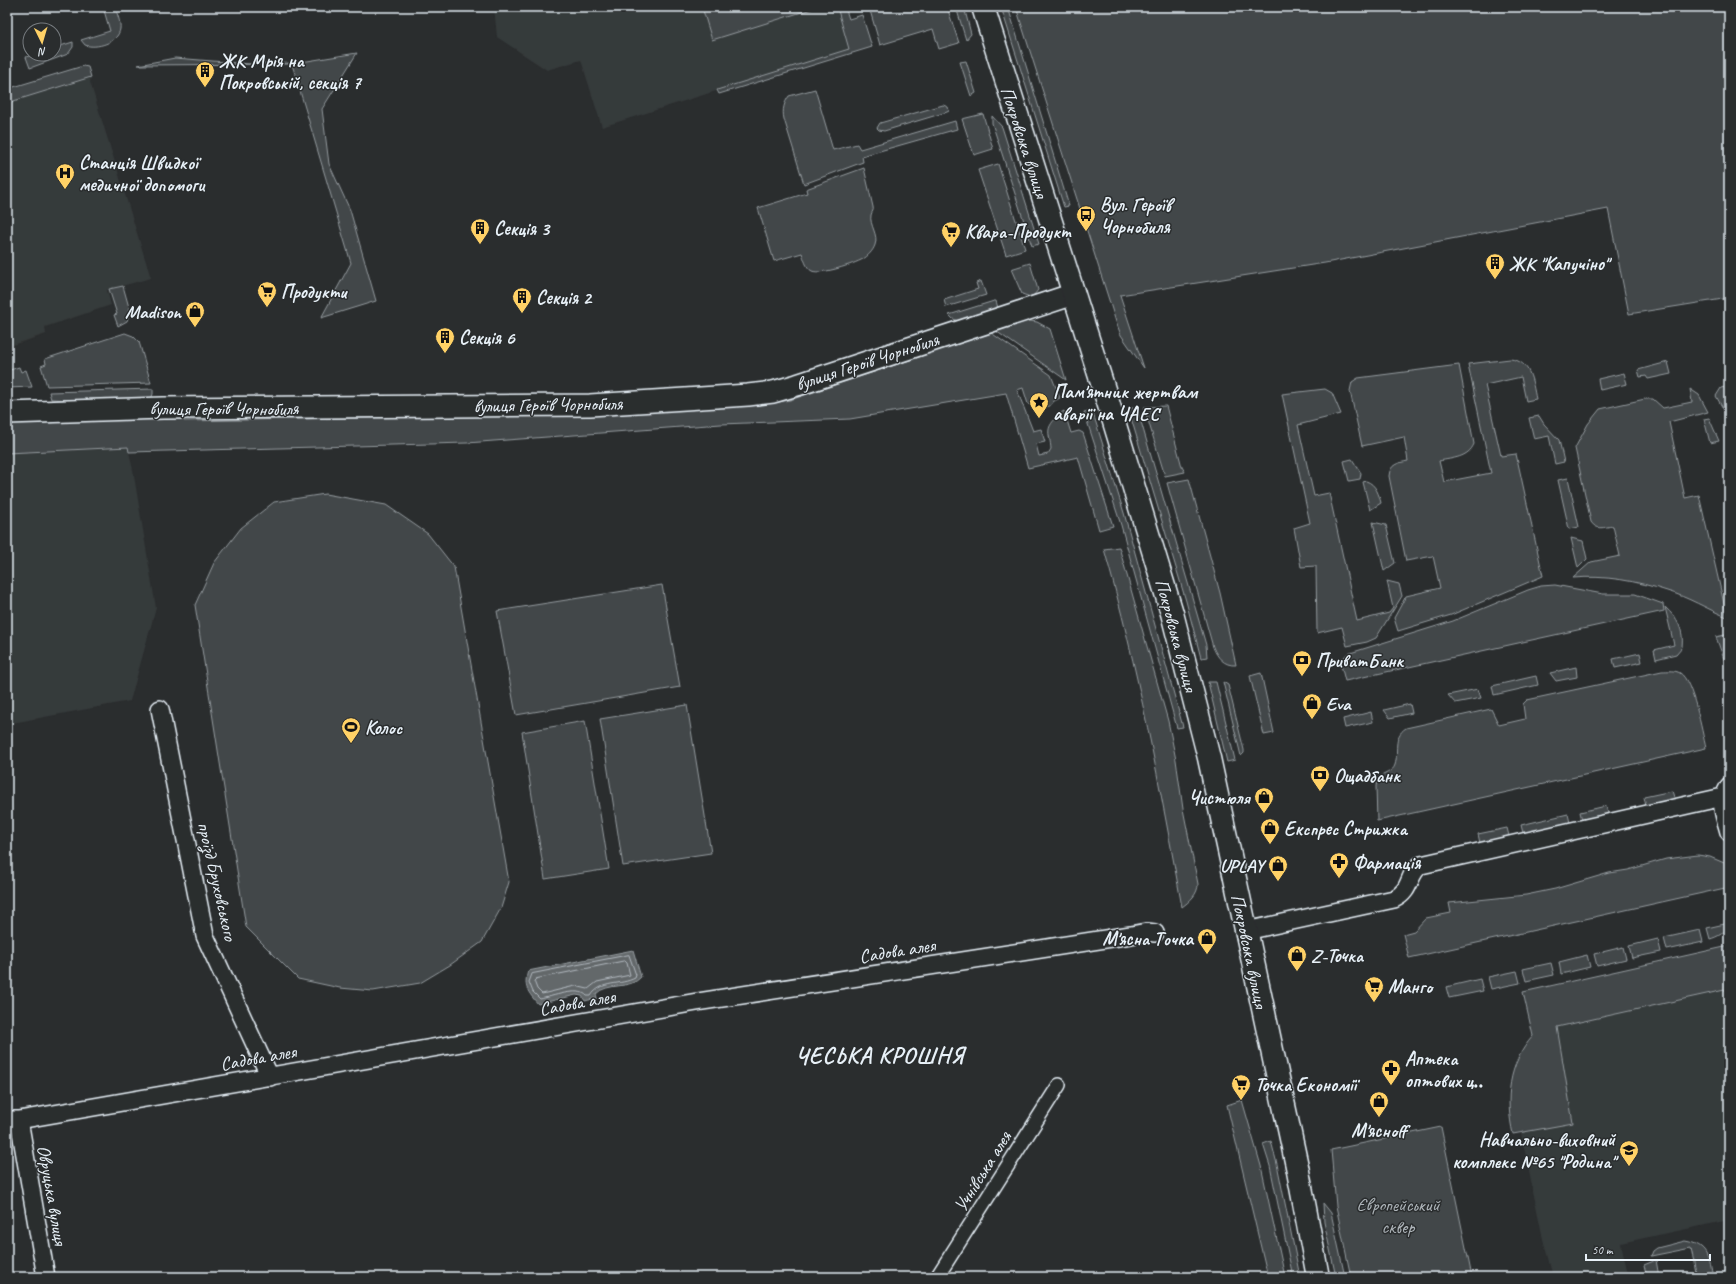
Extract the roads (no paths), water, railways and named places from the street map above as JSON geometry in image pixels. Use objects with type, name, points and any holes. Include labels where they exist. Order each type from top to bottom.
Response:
[{"type":"highway","name":"Покровська вулиця","points":[[983,7],[1108,402],[1172,614],[1209,758],[1297,1166],[1318,1277]]},
{"type":"street","name":"вулиця Героїв Чорнобиля","points":[[7,414],[163,408],[590,405],[748,395],[772,392],[797,385],[1074,294]]},
{"type":"street","name":"проїзд Бруховського","points":[[160,709],[205,936],[270,1077]]},
{"type":"street","points":[[1246,931],[1394,899],[1404,892],[1415,870],[1420,865],[1726,791],[1723,807],[1729,832]]},
{"type":"street","name":"Садова алея","points":[[13,1120],[270,1077],[697,1002],[1147,932],[1155,933]]},
{"type":"street","name":"Учнівська алея","points":[[937,1277],[1059,1084]]},
{"type":"street","name":"Овруцька вулиця","points":[[13,1120],[46,1277]]},
{"type":"water","points":[[633,950],[641,977],[636,981],[625,985],[601,990],[596,994],[597,998],[585,1001],[582,996],[576,995],[538,1004],[527,989],[526,981],[528,971]]},
{"type":"place","name":"ЖК Мрія на Покровській, секція 7","points":[[205,88]]},
{"type":"place","name":"Станція Швидкої медичної допомоги","points":[[65,190]]},
{"type":"place","name":"Вул. Героїв Чорнобиля","points":[[1086,232]]},
{"type":"place","name":"Секція 3","points":[[480,245]]},
{"type":"place","name":"Квара-Продукт","points":[[951,248]]},
{"type":"place","name":"ЖК \"Капучіно\"","points":[[1495,280]]},
{"type":"place","name":"Продукти","points":[[267,308]]},
{"type":"place","name":"Секція 2","points":[[522,314]]},
{"type":"place","name":"Madison","points":[[195,328]]},
{"type":"place","name":"Секція 6","points":[[445,354]]},
{"type":"place","name":"Пам'ятник жертвам аварії на ЧАЕС","points":[[1039,419]]},
{"type":"place","name":"ПриватБанк","points":[[1302,677]]},
{"type":"place","name":"Eva","points":[[1312,720]]},
{"type":"place","name":"Колос","points":[[351,744]]},
{"type":"place","name":"Ощадбанк","points":[[1320,792]]},
{"type":"place","name":"Чистюля","points":[[1264,814]]},
{"type":"place","name":"Експрес Стрижка","points":[[1270,845]]},
{"type":"place","name":"Фармація","points":[[1339,879]]},
{"type":"place","name":"UPLAY","points":[[1278,882]]},
{"type":"place","name":"М'ясна Точка","points":[[1207,955]]},
{"type":"place","name":"Z-Точка","points":[[1297,972]]},
{"type":"place","name":"Манго","points":[[1374,1003]]},
{"type":"place","name":"Аптека оптових ц‥","points":[[1391,1086]]},
{"type":"place","name":"Точка Економії","points":[[1241,1101]]},
{"type":"place","name":"М'ясноff","points":[[1379,1118]]},
{"type":"place","name":"Навчально-виховний комплекс №65 \"Родина\"","points":[[1629,1167]]},
{"type":"district","name":"ЧЕСЬКА КРОШНЯ","points":[[880,1055]]},
{"type":"park label","name":"Європейський сквер","points":[[1398,1215]]}]
